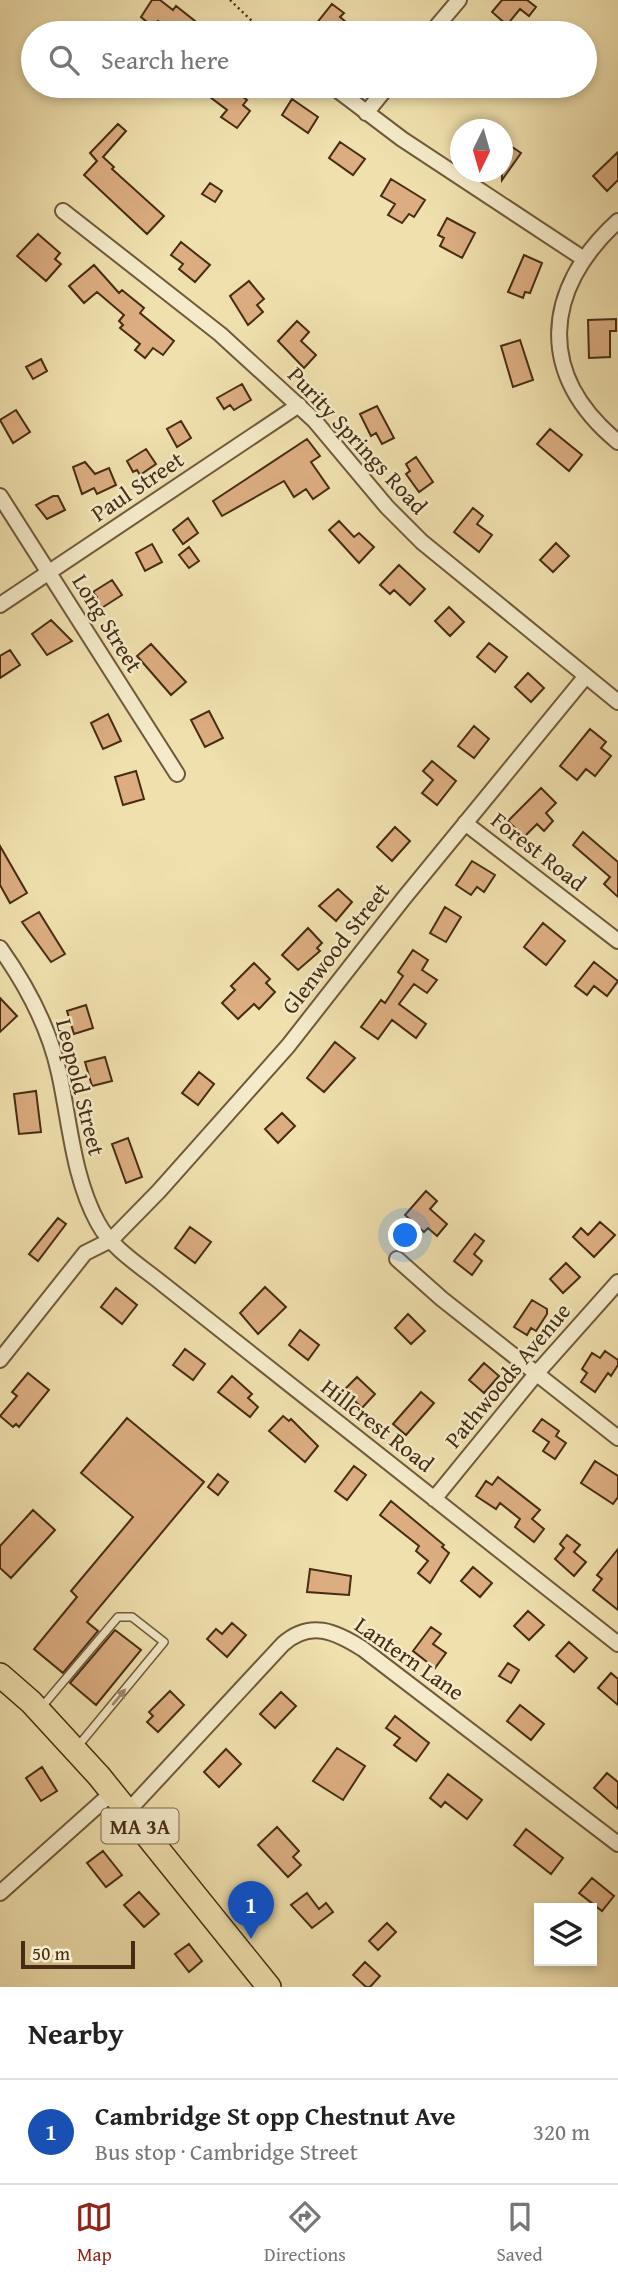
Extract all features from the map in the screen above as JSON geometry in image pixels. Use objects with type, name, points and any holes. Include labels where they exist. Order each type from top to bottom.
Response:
[{"type":"main road","name":"MA 3A","points":[[0,1675],[76,1749],[269,1987]]},
{"type":"street","points":[[441,21],[459,0]]},
{"type":"street","points":[[347,98],[584,259]]},
{"type":"street","points":[[366,113],[378,98]]},
{"type":"street","name":"Purity Springs Road","points":[[64,211],[220,334],[299,405],[406,527],[618,702]]},
{"type":"street","points":[[618,222],[584,259],[563,301],[557,331],[560,357],[580,404],[597,425],[618,442]]},
{"type":"street","name":"Paul Street","points":[[0,606],[299,405]]},
{"type":"street","name":"Long Street","points":[[0,496],[177,774]]},
{"type":"street","name":"Glenwood Street","points":[[0,1360],[85,1253],[111,1240],[159,1191],[288,1046],[586,676]]},
{"type":"street","name":"Forest Road","points":[[465,823],[618,941]]},
{"type":"street","name":"Leopold Street","points":[[0,948],[20,976],[46,1029],[59,1073],[75,1154],[87,1197],[99,1225],[111,1240]]},
{"type":"street","name":"Hillcrest Road","points":[[111,1240],[618,1644]]},
{"type":"street","points":[[397,1259],[436,1294],[618,1438]]},
{"type":"street","name":"Pathwoods Avenue","points":[[434,1499],[536,1374],[618,1282]]},
{"type":"street","name":"Lantern Lane","points":[[128,1811],[283,1644],[294,1634],[312,1628],[331,1631],[373,1656],[618,1844]]},
{"type":"street","points":[[0,1893],[113,1792]]},
{"type":"lane","points":[[38,1710],[118,1617],[132,1617],[164,1642],[76,1749]]},
{"type":"path","points":[[230,0],[252,21]]},
{"type":"building","points":[[152,0],[160,0],[173,10],[176,6],[195,21],[146,21],[141,17]]},
{"type":"building","points":[[502,0],[527,0],[536,7],[529,16],[520,9],[510,21],[502,21],[492,12]]},
{"type":"building","points":[[332,4],[344,13],[340,17],[345,21],[318,21]]},
{"type":"building","points":[[211,98],[244,98],[247,100],[243,105],[250,111],[237,128],[221,117],[227,110]]},
{"type":"building","points":[[292,99],[318,117],[308,133],[282,115]]},
{"type":"building","points":[[118,124],[126,131],[103,157],[114,167],[112,169],[164,216],[147,234],[84,175],[97,161],[90,153]]},
{"type":"building","points":[[340,142],[365,159],[353,175],[329,158]]},
{"type":"building","points":[[513,148],[521,153],[513,164]]},
{"type":"building","points":[[618,152],[618,180],[607,191],[593,176]]},
{"type":"building","points":[[391,179],[425,200],[414,217],[409,214],[402,223],[388,215],[395,204],[381,196]]},
{"type":"building","points":[[210,183],[222,191],[215,202],[202,194]]},
{"type":"building","points":[[447,218],[475,233],[462,258],[440,246],[444,238],[438,235]]},
{"type":"building","points":[[38,234],[60,253],[55,259],[61,264],[46,281],[17,256]]},
{"type":"building","points":[[181,242],[210,265],[195,282],[179,269],[183,264],[171,255]]},
{"type":"building","points":[[524,255],[542,263],[530,293],[525,292],[523,298],[508,292]]},
{"type":"building","points":[[94,265],[119,293],[122,290],[144,308],[140,313],[174,341],[163,355],[153,348],[145,358],[135,350],[140,344],[120,328],[123,325],[119,321],[124,315],[97,292],[84,303],[69,286]]},
{"type":"building","points":[[249,281],[264,299],[257,305],[263,312],[248,325],[230,296]]},
{"type":"building","points":[[616,319],[616,331],[610,331],[610,357],[589,358],[588,320]]},
{"type":"building","points":[[297,321],[309,332],[301,341],[316,355],[304,368],[278,341]]},
{"type":"building","points":[[520,340],[533,380],[513,387],[501,346]]},
{"type":"building","points":[[41,359],[47,371],[33,379],[26,367]]},
{"type":"building","points":[[242,384],[251,400],[234,410],[230,405],[224,409],[217,398]]},
{"type":"building","points":[[377,406],[394,438],[382,444],[376,433],[371,436],[360,414]]},
{"type":"building","points":[[16,410],[30,432],[13,443],[0,420]]},
{"type":"building","points":[[181,421],[191,438],[177,447],[167,429]]},
{"type":"building","points":[[550,429],[582,455],[569,471],[537,444]]},
{"type":"building","points":[[307,439],[320,456],[311,462],[329,488],[313,499],[306,489],[294,497],[284,481],[222,516],[213,501]]},
{"type":"building","points":[[146,449],[156,464],[140,475],[137,470],[133,472],[127,461]]},
{"type":"building","points":[[416,457],[433,482],[419,492],[406,474],[410,471],[406,464]]},
{"type":"building","points":[[85,462],[95,474],[109,468],[116,485],[97,494],[94,488],[82,494],[73,467]]},
{"type":"building","points":[[58,496],[65,510],[47,519],[36,505]]},
{"type":"building","points":[[473,508],[483,516],[477,524],[492,535],[479,552],[454,532]]},
{"type":"building","points":[[188,518],[198,533],[183,544],[173,530]]},
{"type":"building","points":[[339,521],[354,537],[359,533],[374,547],[359,563],[329,530]]},
{"type":"building","points":[[556,543],[569,556],[553,572],[540,560]]},
{"type":"building","points":[[152,544],[162,562],[145,571],[136,553]]},
{"type":"building","points":[[189,547],[199,561],[189,568],[179,555]]},
{"type":"building","points":[[399,565],[425,589],[410,605],[394,590],[390,594],[380,585]]},
{"type":"building","points":[[112,580],[122,595],[100,609],[93,600],[97,597],[93,592]]},
{"type":"building","points":[[449,607],[464,622],[450,636],[435,621]]},
{"type":"building","points":[[51,620],[72,641],[47,655],[32,634]]},
{"type":"building","points":[[489,643],[507,657],[495,672],[477,657]]},
{"type":"building","points":[[151,644],[186,682],[171,695],[137,656]]},
{"type":"building","points":[[10,650],[20,665],[0,678],[0,656]]},
{"type":"building","points":[[528,673],[544,688],[531,702],[515,687]]},
{"type":"building","points":[[209,711],[223,738],[205,747],[191,720]]},
{"type":"building","points":[[108,714],[121,741],[103,749],[91,723]]},
{"type":"building","points":[[474,726],[489,739],[474,758],[458,746]]},
{"type":"building","points":[[590,729],[606,742],[601,748],[611,756],[595,776],[586,769],[577,780],[560,766]]},
{"type":"building","points":[[432,761],[456,781],[437,805],[422,793],[433,780],[423,771]]},
{"type":"building","points":[[136,771],[144,799],[123,805],[115,777]]},
{"type":"building","points":[[541,788],[556,803],[546,813],[553,821],[544,831],[537,824],[524,837],[508,821]]},
{"type":"building","points":[[395,827],[410,841],[392,861],[377,847]]},
{"type":"building","points":[[583,832],[618,862],[618,897],[604,884],[610,877],[573,845]]},
{"type":"building","points":[[0,846],[27,893],[10,903],[0,885]]},
{"type":"building","points":[[472,861],[495,875],[484,892],[477,887],[471,895],[456,885]]},
{"type":"building","points":[[338,889],[352,902],[336,921],[319,906]]},
{"type":"building","points":[[445,907],[461,917],[446,942],[430,933]]},
{"type":"building","points":[[39,912],[65,954],[51,962],[22,922]]},
{"type":"building","points":[[543,923],[565,941],[546,965],[524,947]]},
{"type":"building","points":[[308,928],[322,943],[317,948],[320,951],[298,970],[282,955]]},
{"type":"building","points":[[413,950],[428,960],[422,970],[437,980],[427,993],[414,984],[399,1004],[426,1024],[416,1038],[392,1020],[378,1039],[361,1027],[381,1000],[385,1003],[403,976],[398,972]]},
{"type":"building","points":[[594,962],[618,981],[607,996],[594,986],[587,995],[575,986]]},
{"type":"building","points":[[254,963],[270,979],[266,983],[275,992],[259,1009],[254,1004],[238,1019],[222,1003],[235,990],[231,986]]},
{"type":"building","points":[[0,998],[17,1016],[0,1032]]},
{"type":"building","points":[[86,1005],[93,1028],[74,1034],[67,1011]]},
{"type":"building","points":[[335,1042],[355,1058],[324,1092],[307,1078]]},
{"type":"building","points":[[105,1057],[112,1081],[92,1086],[85,1062]]},
{"type":"building","points":[[199,1072],[214,1084],[198,1105],[182,1093]]},
{"type":"building","points":[[36,1091],[41,1132],[19,1134],[14,1094]]},
{"type":"building","points":[[282,1113],[295,1126],[278,1143],[265,1129]]},
{"type":"building","points":[[128,1138],[142,1177],[126,1183],[112,1144]]},
{"type":"building","points":[[426,1191],[437,1201],[430,1209],[447,1224],[437,1236],[428,1228],[424,1232],[405,1215]]},
{"type":"building","points":[[58,1218],[66,1224],[38,1261],[29,1254]]},
{"type":"building","points":[[600,1222],[615,1235],[594,1257],[573,1237],[581,1228],[588,1235]]},
{"type":"building","points":[[190,1227],[211,1242],[195,1263],[175,1248]]},
{"type":"building","points":[[475,1234],[484,1241],[474,1254],[482,1261],[472,1275],[454,1261]]},
{"type":"building","points":[[566,1263],[580,1277],[563,1293],[550,1279]]},
{"type":"building","points":[[265,1287],[286,1307],[258,1334],[240,1313]]},
{"type":"building","points":[[116,1288],[137,1305],[122,1324],[101,1307]]},
{"type":"building","points":[[532,1300],[547,1309],[547,1314],[536,1331],[531,1328],[527,1335],[514,1327]]},
{"type":"building","points":[[408,1314],[425,1331],[411,1344],[395,1328]]},
{"type":"building","points":[[300,1330],[319,1345],[308,1360],[289,1345]]},
{"type":"building","points":[[185,1349],[205,1364],[193,1380],[173,1365]]},
{"type":"building","points":[[605,1351],[618,1360],[618,1365],[611,1376],[608,1373],[595,1392],[581,1382],[587,1373],[582,1369],[592,1353],[600,1358]]},
{"type":"building","points":[[484,1363],[499,1376],[484,1393],[469,1380]]},
{"type":"building","points":[[28,1373],[49,1390],[19,1427],[16,1424],[13,1427],[0,1416],[17,1396],[12,1392]]},
{"type":"building","points":[[232,1376],[252,1394],[248,1398],[258,1407],[250,1417],[218,1392]]},
{"type":"building","points":[[357,1377],[375,1394],[362,1408],[344,1390]]},
{"type":"building","points":[[421,1392],[434,1403],[406,1435],[393,1424]]},
{"type":"building","points":[[283,1416],[289,1421],[291,1419],[318,1446],[305,1462],[269,1431]]},
{"type":"building","points":[[127,1418],[204,1482],[87,1622],[98,1631],[63,1673],[34,1649],[77,1597],[71,1591],[133,1517],[81,1473]]},
{"type":"building","points":[[542,1419],[559,1431],[556,1436],[566,1443],[555,1459],[543,1451],[549,1442],[533,1431]]},
{"type":"building","points":[[595,1461],[618,1476],[618,1497],[613,1504],[581,1483]]},
{"type":"building","points":[[354,1466],[366,1475],[347,1500],[335,1491]]},
{"type":"building","points":[[218,1474],[228,1482],[218,1495],[208,1487]]},
{"type":"building","points":[[498,1477],[540,1510],[532,1519],[544,1529],[534,1542],[515,1527],[520,1519],[500,1503],[496,1509],[476,1496],[486,1481],[492,1485]]},
{"type":"building","points":[[391,1501],[444,1545],[442,1547],[449,1553],[430,1583],[418,1573],[428,1561],[416,1551],[419,1546],[380,1515]]},
{"type":"building","points":[[33,1510],[55,1530],[11,1578],[0,1568],[0,1546]]},
{"type":"building","points":[[567,1535],[580,1545],[574,1552],[586,1562],[574,1576],[555,1559],[564,1548],[560,1544]]},
{"type":"building","points":[[618,1549],[618,1610],[593,1590],[602,1579],[597,1575]]},
{"type":"building","points":[[473,1567],[492,1583],[480,1597],[461,1581]]},
{"type":"building","points":[[310,1569],[351,1576],[349,1595],[307,1592]]},
{"type":"building","points":[[528,1611],[544,1625],[529,1640],[514,1626]]},
{"type":"building","points":[[232,1623],[246,1635],[227,1657],[207,1639],[216,1629],[222,1634]]},
{"type":"building","points":[[431,1627],[441,1634],[433,1644],[446,1653],[435,1668],[413,1651]]},
{"type":"building","points":[[115,1630],[141,1650],[96,1705],[70,1683]]},
{"type":"building","points":[[569,1642],[587,1658],[574,1672],[556,1656]]},
{"type":"building","points":[[508,1663],[519,1670],[511,1683],[499,1676]]},
{"type":"building","points":[[611,1673],[618,1679],[618,1705],[598,1688]]},
{"type":"building","points":[[170,1691],[184,1705],[158,1732],[147,1722],[153,1716],[149,1712]]},
{"type":"building","points":[[281,1692],[296,1706],[275,1728],[260,1714]]},
{"type":"building","points":[[520,1705],[544,1724],[531,1740],[507,1721]]},
{"type":"building","points":[[395,1716],[429,1743],[416,1761],[394,1745],[400,1738],[386,1728]]},
{"type":"building","points":[[337,1748],[365,1766],[343,1800],[313,1781]]},
{"type":"building","points":[[226,1749],[241,1764],[219,1787],[204,1772]]},
{"type":"building","points":[[42,1767],[57,1791],[41,1801],[26,1778]]},
{"type":"building","points":[[607,1773],[618,1782],[618,1809],[594,1788]]},
{"type":"building","points":[[448,1774],[482,1800],[467,1819],[445,1802],[441,1807],[430,1798]]},
{"type":"building","points":[[277,1827],[299,1851],[293,1857],[301,1865],[288,1877],[258,1845]]},
{"type":"building","points":[[526,1829],[563,1858],[551,1874],[514,1845]]},
{"type":"building","points":[[103,1851],[122,1875],[106,1887],[87,1863]]},
{"type":"building","points":[[592,1878],[614,1896],[602,1911],[597,1907],[597,1903],[592,1903],[579,1893]]},
{"type":"building","points":[[139,1892],[159,1914],[144,1927],[124,1905]]},
{"type":"building","points":[[307,1893],[319,1909],[326,1903],[333,1912],[312,1928],[291,1905]]},
{"type":"building","points":[[387,1923],[396,1932],[378,1950],[369,1941]]},
{"type":"building","points":[[189,1944],[202,1961],[189,1972],[175,1954]]},
{"type":"building","points":[[365,1962],[380,1976],[370,1987],[366,1987],[353,1975]]},
{"type":"place","name":"Cambridge St opp Chestnut Ave","points":[[251,1939]]}]
